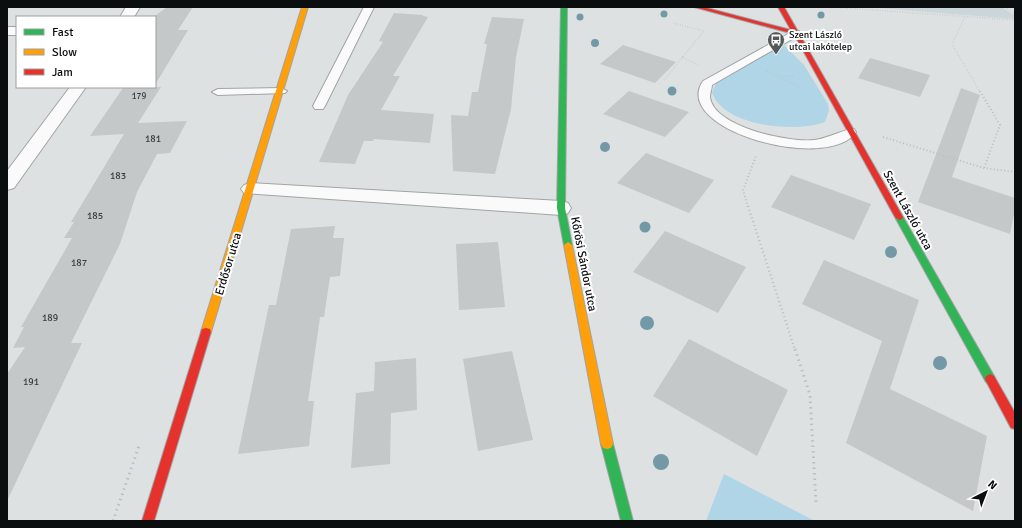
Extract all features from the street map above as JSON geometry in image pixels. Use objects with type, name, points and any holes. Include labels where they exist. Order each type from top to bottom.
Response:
[{"type":"street","points":[[128,16],[133,7]]},
{"type":"street","name":"Erdősor utca","points":[[148,521],[281,91],[305,7]]},
{"type":"street","name":"Kőrösi Sándor utca","points":[[564,7],[561,208],[607,444],[627,521]]},
{"type":"street","points":[[697,7],[795,33]]},
{"type":"street","points":[[708,10],[759,14]]},
{"type":"street","points":[[773,14],[784,11]]},
{"type":"street","name":"Szent László utca","points":[[784,11],[850,132],[1015,424]]},
{"type":"street","points":[[7,184],[77,88]]},
{"type":"street","points":[[251,189],[561,208]]},
{"type":"lane","points":[[318,106],[369,7]]},
{"type":"lane","points":[[795,33],[707,83],[703,92],[709,108],[718,118],[736,128],[762,139],[787,144],[812,144],[846,136],[850,132]]},
{"type":"lane","points":[[218,92],[281,91]]},
{"type":"path","points":[[830,7],[1015,20]]},
{"type":"path","points":[[1005,7],[1015,14]]},
{"type":"path","points":[[964,17],[952,44],[1000,125],[984,168]]},
{"type":"path","points":[[664,80],[704,31],[673,23]]},
{"type":"path","points":[[744,61],[816,95],[831,97]]},
{"type":"path","points":[[880,131],[884,138],[984,168],[1015,172]]},
{"type":"path","points":[[762,139],[743,190],[810,395],[816,503]]},
{"type":"shaded area","points":[[866,7],[1002,7],[1015,16],[1015,19]]},
{"type":"shaded area","points":[[784,45],[804,65],[828,104],[829,111],[825,122],[797,127],[780,127],[762,124],[746,120],[731,113],[719,104],[712,93],[718,78]]},
{"type":"shaded area","points":[[724,474],[815,521],[706,521]]},
{"type":"building","points":[[167,7],[193,7],[178,30],[188,30],[156,83],[156,16]]},
{"type":"building","points":[[394,13],[423,15],[428,17],[393,76],[400,76],[381,110],[434,114],[430,143],[374,139],[373,141],[364,141],[355,164],[319,162],[348,95],[383,42],[379,41]]},
{"type":"building","points":[[492,17],[524,19],[516,57],[511,109],[495,174],[453,171],[451,115],[468,116],[472,92],[478,92],[487,44],[484,44]]},
{"type":"building","points":[[623,45],[676,62],[655,83],[600,64]]},
{"type":"building","points":[[870,58],[930,75],[920,97],[858,78]]},
{"type":"building","points":[[161,87],[138,123],[187,121],[170,153],[157,154],[137,192],[120,244],[71,343],[82,343],[7,501],[7,374],[25,347],[13,348],[24,327],[21,327],[72,238],[64,238],[74,222],[71,222],[124,134],[90,136],[123,88]]},
{"type":"building","points":[[961,88],[980,95],[952,177],[1015,198],[1015,209],[1010,234],[918,202]]},
{"type":"building","points":[[629,91],[689,112],[665,137],[603,114]]},
{"type":"building","points":[[646,153],[714,180],[689,213],[617,183]]},
{"type":"building","points":[[791,175],[871,204],[854,240],[771,207]]},
{"type":"building","points":[[335,226],[333,238],[344,238],[340,276],[330,277],[324,317],[320,317],[308,401],[314,401],[309,446],[238,454],[269,305],[276,305],[291,229]]},
{"type":"building","points":[[665,231],[746,267],[718,313],[633,272]]},
{"type":"building","points":[[498,242],[505,307],[459,310],[456,244]]},
{"type":"building","points":[[824,260],[919,300],[890,389],[987,436],[973,511],[846,443],[882,341],[802,304]]},
{"type":"building","points":[[689,339],[788,390],[757,456],[653,396]]},
{"type":"building","points":[[512,351],[533,440],[478,451],[463,359]]},
{"type":"building","points":[[416,358],[417,410],[391,413],[390,464],[351,468],[356,393],[374,391],[375,362]]},
{"type":"traffic: fast","points":[[564,7],[561,208],[568,245]]},
{"type":"traffic: fast","points":[[899,217],[990,379]]},
{"type":"traffic: fast","points":[[607,444],[627,521]]},
{"type":"traffic: slow","points":[[206,332],[305,7]]},
{"type":"traffic: slow","points":[[568,245],[607,444]]},
{"type":"traffic: jam","points":[[697,7],[795,33]]},
{"type":"traffic: jam","points":[[781,7],[899,217]]},
{"type":"traffic: jam","points":[[148,521],[206,332]]},
{"type":"traffic: jam","points":[[990,379],[1015,424]]},
{"type":"place","name":"Szent László utcai lakótelep","points":[[776,55]]}]
